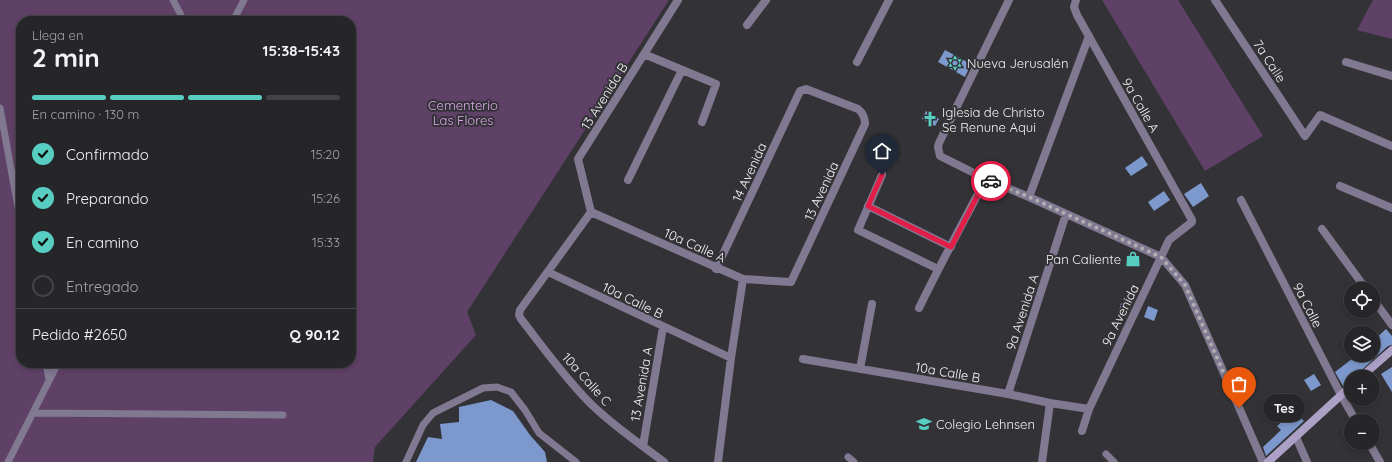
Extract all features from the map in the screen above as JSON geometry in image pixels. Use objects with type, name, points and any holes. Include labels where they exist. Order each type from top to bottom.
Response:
[{"type":"main road","points":[[1370,370],[1391,353]]},
{"type":"main road","points":[[1268,462],[1344,392]]},
{"type":"street","name":"13 Avenida B","points":[[591,212],[578,160],[678,0]]},
{"type":"street","points":[[857,62],[889,0]]},
{"type":"street","points":[[1009,0],[939,143],[939,154],[942,157],[986,179],[1161,257],[1185,285],[1263,462]]},
{"type":"street","name":"7a Calle","points":[[1215,0],[1305,136],[1320,115],[1392,146]]},
{"type":"street","name":"9a Calle A","points":[[1075,1],[1075,12],[1192,218]]},
{"type":"street","points":[[747,25],[761,2]]},
{"type":"street","points":[[1029,197],[1089,36]]},
{"type":"street","points":[[644,54],[716,84],[702,122]]},
{"type":"street","points":[[1346,62],[1392,76]]},
{"type":"street","points":[[628,180],[682,70]]},
{"type":"street","name":"13 Avenida","points":[[793,281],[865,124],[864,115],[858,109],[806,89]]},
{"type":"street","name":"14 Avenida","points":[[716,268],[800,91],[806,89]]},
{"type":"street","points":[[882,175],[858,231],[938,269]]},
{"type":"street","points":[[919,308],[986,179]]},
{"type":"street","points":[[1340,186],[1392,208]]},
{"type":"street","name":"9a Calle","points":[[1241,200],[1352,414]]},
{"type":"street","points":[[868,206],[951,247]]},
{"type":"street","points":[[548,272],[591,212]]},
{"type":"street","name":"10a Calle A","points":[[591,212],[743,279],[789,283],[793,281]]},
{"type":"street","name":"9a Avenida A","points":[[1008,394],[1066,214]]},
{"type":"street","name":"9a Avenida","points":[[1082,432],[1089,409],[1169,240],[1192,222],[1192,218]]},
{"type":"street","points":[[1322,229],[1361,282]]},
{"type":"street","name":"10a Calle C","points":[[548,272],[520,310],[520,316],[575,388],[607,418],[664,462]]},
{"type":"street","name":"10a Calle B","points":[[548,272],[731,358]]},
{"type":"street","points":[[718,462],[743,279]]},
{"type":"street","points":[[860,369],[872,304]]},
{"type":"street","points":[[1380,309],[1392,325]]},
{"type":"street","name":"13 Avenida A","points":[[643,446],[663,327]]},
{"type":"street","name":"10a Calle B","points":[[803,359],[1008,394],[1050,404],[1089,409]]},
{"type":"street","points":[[1042,462],[1050,404]]},
{"type":"street","points":[[1296,437],[1308,462]]},
{"type":"street","points":[[1373,450],[1380,462]]},
{"type":"lane","points":[[174,0],[182,16]]},
{"type":"lane","points":[[236,16],[244,0]]},
{"type":"lane","points":[[0,108],[16,196]]},
{"type":"lane","points":[[47,368],[49,381]]},
{"type":"lane","points":[[8,462],[56,368]]},
{"type":"lane","points":[[406,462],[423,425],[433,413],[483,388],[496,386],[511,392],[525,410],[539,433],[576,462]]},
{"type":"lane","points":[[33,412],[283,415]]},
{"type":"lane","points":[[1106,454],[1114,462]]},
{"type":"green space","name":"Cementerio Las Flores","points":[[0,0],[669,0],[467,312],[476,335],[375,447],[373,462],[0,462]]},
{"type":"green space","points":[[1102,0],[1178,0],[1263,136],[1205,171]]},
{"type":"green space","points":[[1373,0],[1392,0],[1392,39],[1357,30]]},
{"type":"building","name":"Nueva Jerusalén","points":[[945,50],[971,64],[965,77],[938,62]]},
{"type":"building","name":"Iglesia de Christo Se Renune Aqui","points":[[926,111],[939,119],[935,126],[922,119]]},
{"type":"building","points":[[1142,156],[1148,165],[1131,176],[1125,168]]},
{"type":"building","points":[[1201,183],[1209,196],[1193,207],[1184,194]]},
{"type":"building","points":[[1164,191],[1170,200],[1154,211],[1148,202]]},
{"type":"building","points":[[1121,303],[1130,306],[1126,317],[1118,315]]},
{"type":"building","points":[[1148,306],[1158,310],[1154,321],[1144,317]]},
{"type":"building","points":[[1386,329],[1392,336],[1392,345],[1388,346],[1380,353],[1380,335]]},
{"type":"building","points":[[1348,362],[1370,362],[1362,370],[1344,370],[1343,386],[1335,372]]},
{"type":"building","points":[[1392,367],[1392,392],[1381,374]]},
{"type":"building","points":[[1314,374],[1321,385],[1311,391],[1304,380]]},
{"type":"building","points":[[491,400],[513,411],[530,435],[545,452],[547,462],[416,462],[428,437],[442,439],[440,424],[459,422],[459,407]]},
{"type":"building","points":[[1290,415],[1293,419],[1298,415],[1304,421],[1266,456],[1263,447],[1281,430],[1277,426]]},
{"type":"way so far","points":[[991,181],[1161,257],[1185,285],[1239,408]]},
{"type":"place","name":"Nueva Jerusalén","points":[[955,63]]},
{"type":"place","name":"Iglesia de Christo Se Renune Aqui","points":[[930,119]]},
{"type":"place","name":"Pan Caliente","points":[[1133,259]]},
{"type":"place","name":"Tes","points":[[1239,408]]},
{"type":"place","name":"Colegio Lehnsen","points":[[924,424]]},
{"type":"route","points":[[882,175],[868,206],[951,247],[986,179],[991,181]]}]
